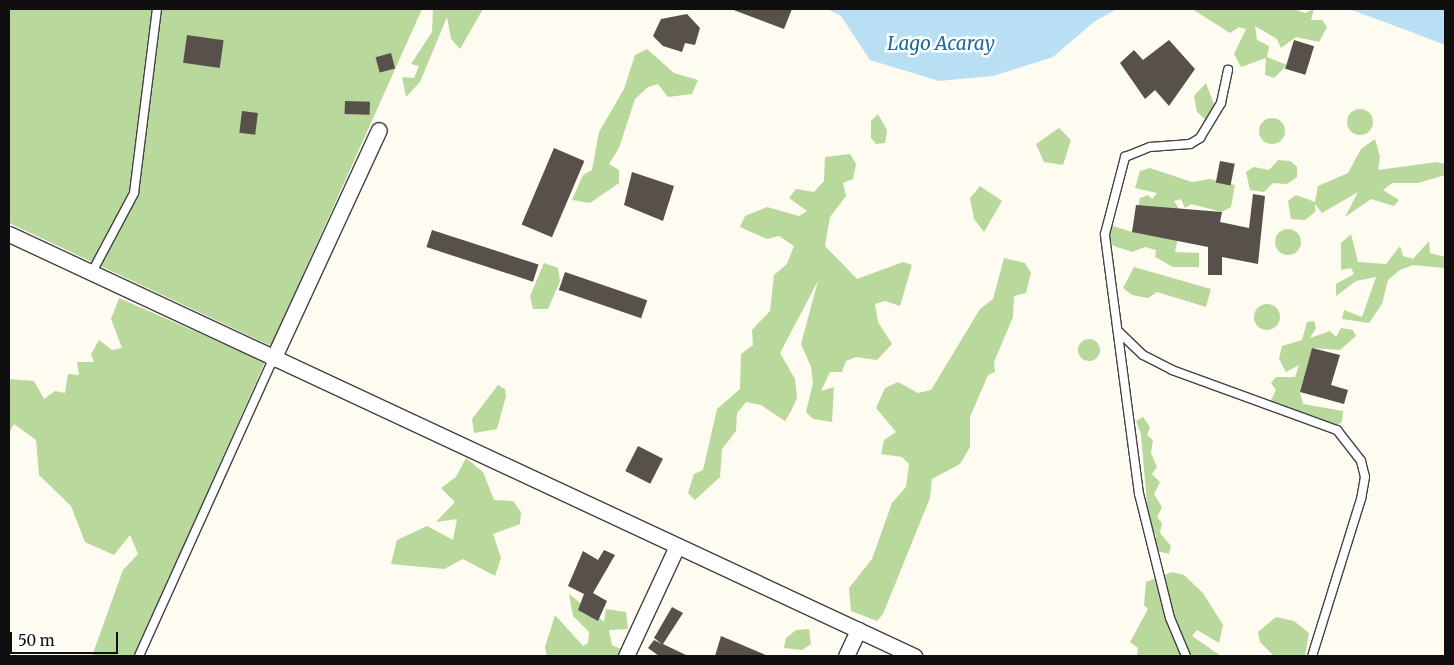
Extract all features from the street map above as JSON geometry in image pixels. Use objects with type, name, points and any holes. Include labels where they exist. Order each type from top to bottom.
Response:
[{"type":"street","points":[[273,359],[379,130]]},
{"type":"street","points":[[9,234],[273,359],[914,656]]},
{"type":"street","points":[[626,656],[677,546]]},
{"type":"street","points":[[846,656],[858,630]]},
{"type":"lane","points":[[91,274],[134,192],[157,9]]},
{"type":"lane","points":[[1186,656],[1170,618],[1139,494],[1105,234],[1120,164],[1132,151],[1190,144],[1200,138],[1221,103],[1228,70]]},
{"type":"lane","points":[[1118,332],[1143,355],[1172,370],[1337,430],[1362,461],[1365,477],[1361,499],[1312,656]]},
{"type":"lane","points":[[139,656],[273,359]]},
{"type":"green space","points":[[9,9],[422,9],[271,346],[9,223]]},
{"type":"green space","points":[[433,9],[483,9],[460,49],[451,39],[447,17],[420,82],[406,97],[402,77],[414,78],[419,66],[411,64],[432,32]]},
{"type":"green space","points":[[1192,9],[1293,9],[1305,13],[1314,9],[1311,20],[1322,20],[1327,27],[1319,42],[1296,37],[1281,48],[1277,39],[1255,26],[1257,40],[1269,46],[1267,57],[1287,65],[1274,78],[1265,75],[1266,58],[1241,67],[1234,54],[1246,29],[1239,27],[1230,33]]},
{"type":"green space","points":[[647,49],[674,73],[698,80],[692,94],[668,97],[658,84],[648,87],[635,99],[619,148],[609,164],[619,170],[619,183],[590,203],[572,200],[583,175],[592,170],[599,132],[624,89],[635,55]]},
{"type":"green space","points":[[1206,83],[1217,113],[1207,121],[1197,112],[1194,96]]},
{"type":"green space","points":[[1360,109],[1369,113],[1373,122],[1369,131],[1360,135],[1351,131],[1347,122],[1351,113]]},
{"type":"green space","points":[[878,114],[887,130],[885,143],[876,144],[871,138],[871,121]]},
{"type":"green space","points":[[1272,118],[1281,122],[1285,131],[1281,140],[1272,144],[1263,140],[1259,131],[1263,122]]},
{"type":"green space","points":[[1059,128],[1071,140],[1063,165],[1044,162],[1036,144]]},
{"type":"green space","points":[[1375,139],[1380,157],[1378,170],[1437,162],[1445,164],[1445,175],[1418,183],[1392,183],[1383,190],[1399,200],[1394,206],[1371,199],[1345,217],[1358,192],[1322,213],[1315,204],[1315,212],[1305,220],[1291,219],[1288,201],[1296,195],[1315,202],[1318,186],[1348,173],[1361,149]]},
{"type":"green space","points":[[850,154],[856,164],[853,179],[843,183],[846,196],[830,217],[825,246],[857,279],[903,262],[912,265],[900,306],[885,301],[875,304],[878,322],[892,344],[877,360],[856,357],[846,361],[842,372],[830,372],[821,391],[834,387],[832,422],[813,419],[806,412],[813,383],[811,367],[801,344],[818,281],[780,353],[795,379],[797,398],[791,411],[785,421],[761,405],[746,402],[737,413],[736,431],[722,449],[720,477],[695,500],[688,493],[694,474],[703,470],[717,409],[740,389],[741,354],[753,345],[752,330],[770,311],[774,275],[787,264],[794,246],[779,236],[767,239],[740,227],[745,216],[767,207],[799,216],[807,211],[789,198],[796,189],[814,192],[824,181],[825,157]]},
{"type":"green space","points":[[1278,160],[1290,161],[1297,167],[1297,177],[1287,184],[1273,183],[1264,192],[1250,190],[1246,172],[1254,167],[1269,170]]},
{"type":"green space","points":[[1150,168],[1192,182],[1210,179],[1235,185],[1231,207],[1222,212],[1191,204],[1185,208],[1181,199],[1174,201],[1183,215],[1175,252],[1199,253],[1199,267],[1173,267],[1155,257],[1156,250],[1145,247],[1132,252],[1114,246],[1101,233],[1107,224],[1132,232],[1140,198],[1148,195],[1152,199],[1157,193],[1135,188],[1140,171]]},
{"type":"green space","points":[[980,186],[1002,201],[984,232],[974,219],[970,198]]},
{"type":"green space","points":[[1288,229],[1297,233],[1301,242],[1297,251],[1288,255],[1279,251],[1275,242],[1279,233]]},
{"type":"green space","points":[[1351,234],[1358,262],[1386,264],[1400,246],[1403,256],[1413,259],[1429,241],[1430,253],[1445,257],[1445,268],[1413,265],[1400,270],[1388,280],[1382,304],[1369,323],[1342,319],[1344,310],[1362,317],[1376,277],[1356,281],[1336,296],[1336,284],[1354,274],[1351,268],[1341,270],[1341,243]]},
{"type":"green space","points":[[1004,258],[1025,263],[1031,273],[1026,293],[1014,296],[1013,317],[994,362],[995,372],[988,375],[970,417],[970,447],[960,464],[932,479],[930,498],[883,614],[877,621],[851,611],[849,588],[872,559],[892,503],[906,487],[909,464],[902,457],[881,454],[884,440],[896,432],[876,408],[885,388],[898,382],[918,393],[931,390],[980,309],[993,299]]},
{"type":"green space","points":[[544,263],[558,268],[560,281],[548,309],[533,309],[530,296]]},
{"type":"green space","points":[[1134,267],[1211,289],[1206,307],[1157,292],[1148,298],[1132,295],[1123,288]]},
{"type":"green space","points":[[119,298],[265,362],[135,656],[92,656],[123,570],[138,554],[130,535],[114,555],[85,542],[71,506],[39,475],[36,440],[14,424],[9,433],[9,379],[34,381],[44,399],[55,391],[65,393],[68,374],[79,375],[77,362],[94,362],[91,354],[99,340],[112,350],[122,348],[111,319]]},
{"type":"green space","points":[[1267,304],[1276,308],[1280,317],[1276,326],[1267,330],[1258,326],[1254,317],[1258,308]]},
{"type":"green space","points":[[1314,321],[1316,328],[1310,338],[1330,331],[1336,337],[1341,328],[1353,330],[1356,336],[1340,350],[1312,348],[1300,392],[1303,404],[1343,411],[1342,422],[1335,426],[1270,402],[1276,390],[1271,383],[1276,377],[1295,377],[1299,365],[1286,372],[1279,359],[1282,346],[1302,340],[1307,322]]},
{"type":"green space","points":[[1089,339],[1097,342],[1100,350],[1097,358],[1089,361],[1081,358],[1078,350],[1081,342]]},
{"type":"green space","points":[[498,385],[505,389],[506,396],[497,429],[474,433],[472,419]]},
{"type":"green space","points":[[1143,417],[1150,427],[1147,435],[1153,440],[1151,453],[1157,467],[1152,474],[1160,482],[1154,494],[1162,507],[1157,517],[1162,523],[1160,533],[1171,546],[1169,554],[1154,550],[1156,535],[1149,526],[1141,434],[1136,421]]},
{"type":"green space","points":[[466,458],[483,472],[494,500],[513,501],[521,512],[520,524],[493,534],[501,558],[495,576],[463,559],[444,569],[391,564],[397,540],[427,526],[453,540],[457,519],[436,522],[455,502],[441,488],[456,477]]},
{"type":"green space","points":[[1172,572],[1184,575],[1203,593],[1223,625],[1219,643],[1197,630],[1192,636],[1221,656],[1137,656],[1138,648],[1130,642],[1148,609],[1144,605],[1146,582]]},
{"type":"green space","points":[[569,594],[604,622],[606,609],[626,612],[628,629],[609,630],[612,645],[625,651],[623,656],[547,656],[545,647],[555,615],[583,646],[588,643],[589,632],[573,616]]},
{"type":"green space","points":[[1276,617],[1294,621],[1309,633],[1305,656],[1274,656],[1260,642],[1258,632]]},
{"type":"green space","points":[[809,629],[811,644],[802,650],[784,648],[786,638],[796,630]]},
{"type":"water","name":"Lago Acaray","points":[[827,9],[1117,9],[1095,21],[1053,57],[993,76],[939,81],[870,60],[841,16]]},
{"type":"water","points":[[1349,9],[1445,9],[1445,45],[1406,30]]},
{"type":"building","points":[[731,9],[792,9],[784,29]]},
{"type":"building","points":[[687,14],[700,28],[695,45],[685,43],[682,52],[663,46],[653,36],[661,19]]},
{"type":"building","points":[[187,35],[224,40],[220,68],[183,63]]},
{"type":"building","points":[[1169,40],[1195,69],[1169,106],[1155,90],[1145,99],[1120,63],[1134,50],[1143,60]]},
{"type":"building","points":[[1294,40],[1314,46],[1305,75],[1285,69]]},
{"type":"building","points":[[391,53],[395,68],[380,73],[376,57]]},
{"type":"building","points":[[345,101],[370,102],[370,115],[345,114]]},
{"type":"building","points":[[242,111],[258,113],[255,135],[239,133]]},
{"type":"building","points":[[554,148],[584,161],[552,237],[522,224]]},
{"type":"building","points":[[1220,161],[1235,164],[1231,185],[1216,183]]},
{"type":"building","points":[[632,172],[674,186],[663,221],[624,205]]},
{"type":"building","points":[[1253,194],[1265,196],[1258,264],[1222,257],[1222,275],[1208,275],[1208,247],[1132,232],[1136,205],[1222,212],[1220,222],[1249,228]]},
{"type":"building","points":[[432,230],[539,265],[533,282],[426,247]]},
{"type":"building","points":[[565,272],[647,300],[641,318],[559,290]]},
{"type":"building","points":[[1312,348],[1340,355],[1331,385],[1348,390],[1344,404],[1300,392]]},
{"type":"building","points":[[638,446],[663,459],[650,484],[625,471]]},
{"type":"building","points":[[604,550],[615,555],[593,593],[607,601],[598,621],[578,610],[584,594],[568,586],[583,551],[598,560]]},
{"type":"building","points":[[672,607],[683,613],[663,644],[688,656],[659,656],[648,648],[654,640],[662,644],[654,638]]},
{"type":"building","points":[[721,636],[768,656],[715,656]]}]
